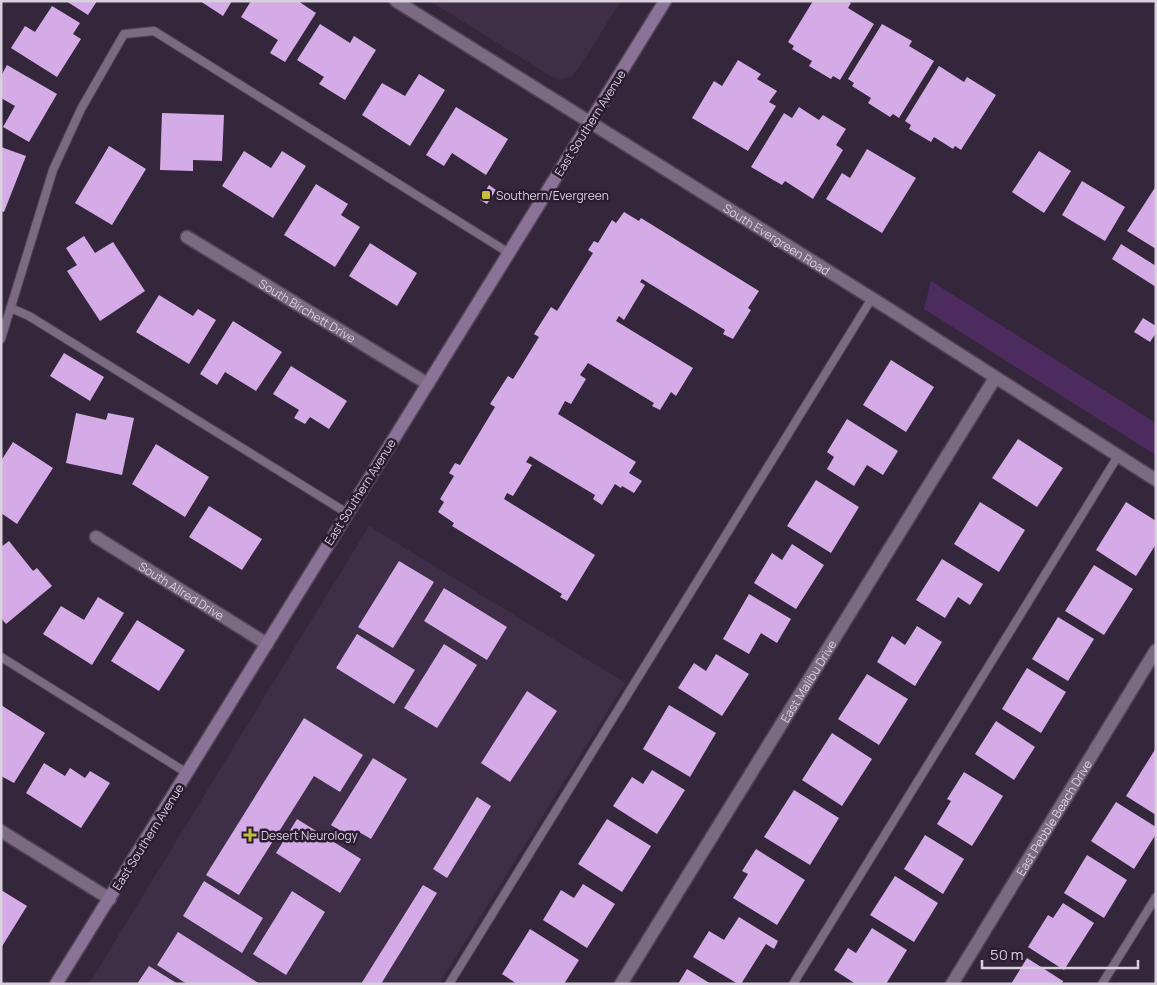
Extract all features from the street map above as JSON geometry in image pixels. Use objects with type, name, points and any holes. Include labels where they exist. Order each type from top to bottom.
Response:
[{"type":"main road","name":"East Southern Avenue","points":[[56,984],[665,1]]},
{"type":"street","name":"South Evergreen Road","points":[[396,1],[872,298],[994,378],[1156,480]]},
{"type":"street","name":"South Birchett Drive","points":[[187,236],[428,384]]},
{"type":"street","name":"East Malibu Drive","points":[[621,984],[994,378]]},
{"type":"street","name":"South Allred Drive","points":[[96,537],[267,644]]},
{"type":"street","name":"East Pebble Beach Drive","points":[[952,984],[1156,650]]},
{"type":"street","points":[[1,831],[110,899]]},
{"type":"lane","points":[[1,339],[53,170],[81,109],[124,34],[154,31],[509,253]]},
{"type":"lane","points":[[449,984],[872,298]]},
{"type":"lane","points":[[11,308],[29,316],[347,513]]},
{"type":"lane","points":[[792,984],[1118,456]]},
{"type":"lane","points":[[1,657],[187,773]]},
{"type":"lane","points":[[1102,984],[1156,897]]},
{"type":"shaded area","points":[[430,1],[621,1],[580,66],[572,76],[563,79],[552,77]]},
{"type":"shaded area","points":[[931,281],[1156,423],[1156,455],[924,309]]},
{"type":"shaded area","points":[[369,526],[625,683],[439,984],[89,984]]},
{"type":"building","points":[[66,1],[97,1],[88,15]]},
{"type":"building","points":[[200,1],[232,1],[223,16]]},
{"type":"building","points":[[251,1],[298,1],[316,13],[285,62],[270,53],[278,40],[241,17]]},
{"type":"building","points":[[813,1],[848,1],[851,3],[848,8],[874,24],[840,80],[833,76],[831,79],[809,66],[812,61],[792,49],[794,46],[788,42]]},
{"type":"building","points":[[52,6],[80,23],[73,34],[81,39],[57,77],[11,48],[25,26],[35,32]]},
{"type":"building","points":[[320,24],[350,43],[354,36],[376,50],[345,100],[319,84],[324,77],[297,60]]},
{"type":"building","points":[[882,24],[912,41],[909,46],[934,61],[899,118],[893,114],[890,117],[868,103],[871,98],[852,86],[854,83],[848,79]]},
{"type":"building","points":[[738,60],[761,74],[757,79],[777,91],[769,102],[776,106],[748,151],[692,118],[714,81],[722,86]]},
{"type":"building","points":[[7,65],[57,94],[29,142],[3,127],[15,106],[1,98],[1,76]]},
{"type":"building","points":[[939,66],[964,82],[967,77],[996,95],[961,150],[955,146],[953,149],[934,137],[931,142],[909,129],[911,125],[905,121]]},
{"type":"building","points":[[419,74],[445,90],[410,146],[362,115],[382,83],[405,96]]},
{"type":"building","points":[[456,107],[508,139],[486,175],[452,153],[444,166],[426,155]]},
{"type":"building","points":[[799,107],[819,120],[823,115],[846,129],[836,145],[843,150],[813,199],[785,181],[782,185],[751,167],[784,113],[792,118]]},
{"type":"building","points":[[162,113],[224,115],[222,161],[193,160],[193,171],[160,170]]},
{"type":"building","points":[[109,146],[146,169],[112,225],[75,203]]},
{"type":"building","points":[[1,147],[26,156],[4,212],[1,211]]},
{"type":"building","points":[[867,149],[916,178],[882,233],[826,199],[842,173],[850,178]]},
{"type":"building","points":[[244,151],[271,168],[282,151],[306,166],[273,218],[222,186]]},
{"type":"building","points":[[1039,151],[1071,171],[1044,213],[1012,192]]},
{"type":"building","points":[[1082,181],[1125,207],[1105,241],[1062,215]]},
{"type":"building","points":[[316,184],[348,204],[341,215],[360,227],[335,267],[284,235]]},
{"type":"building","points":[[489,185],[496,190],[487,204],[480,200]]},
{"type":"building","points":[[1156,186],[1156,249],[1127,231]]},
{"type":"building","points":[[624,212],[639,221],[641,218],[759,291],[748,308],[751,310],[733,339],[723,334],[725,330],[642,279],[640,282],[645,285],[624,320],[619,316],[616,321],[693,368],[676,396],[671,392],[660,410],[652,406],[654,403],[588,363],[580,375],[586,379],[571,404],[565,401],[558,414],[636,462],[629,473],[642,481],[634,493],[615,484],[602,505],[593,499],[595,495],[530,456],[526,462],[532,465],[513,496],[507,493],[504,499],[595,555],[567,601],[560,597],[562,594],[452,526],[454,523],[438,512],[444,502],[440,499],[454,476],[449,473],[455,463],[460,465],[495,407],[490,404],[508,376],[513,379],[539,337],[534,334],[551,307],[557,311],[593,253],[588,250],[594,241],[598,243],[612,220],[616,223]]},
{"type":"building","points":[[84,236],[95,253],[113,242],[145,291],[100,321],[67,271],[77,265],[66,248]]},
{"type":"building","points":[[370,243],[417,273],[397,306],[349,276]]},
{"type":"building","points":[[1121,244],[1156,266],[1156,287],[1112,259]]},
{"type":"building","points":[[159,295],[193,316],[198,309],[216,320],[189,364],[136,332]]},
{"type":"building","points":[[1143,318],[1156,326],[1156,333],[1150,342],[1134,332]]},
{"type":"building","points":[[233,321],[282,352],[256,391],[225,372],[217,385],[200,374]]},
{"type":"building","points":[[64,353],[104,377],[90,401],[50,376]]},
{"type":"building","points":[[891,360],[934,387],[906,432],[863,405]]},
{"type":"building","points":[[291,366],[347,401],[329,429],[310,417],[305,424],[294,418],[299,410],[273,394]]},
{"type":"building","points":[[76,413],[106,420],[108,413],[134,418],[122,475],[66,463]]},
{"type":"building","points":[[847,419],[898,451],[883,475],[867,465],[854,486],[827,469],[834,457],[827,452]]},
{"type":"building","points":[[1018,439],[1063,468],[1037,507],[992,478]]},
{"type":"building","points":[[13,442],[53,468],[17,524],[1,513],[1,461]]},
{"type":"building","points":[[156,444],[209,477],[185,517],[132,484]]},
{"type":"building","points":[[816,480],[859,507],[831,553],[787,526]]},
{"type":"building","points":[[980,502],[1025,530],[999,572],[954,544]]},
{"type":"building","points":[[1126,502],[1156,521],[1156,544],[1136,576],[1096,550]]},
{"type":"building","points":[[209,506],[262,539],[242,570],[189,537]]},
{"type":"building","points":[[9,541],[33,571],[37,568],[52,586],[6,624],[1,618],[1,547]]},
{"type":"building","points":[[792,544],[824,565],[796,609],[754,583],[772,553],[782,560]]},
{"type":"building","points":[[942,559],[983,584],[970,605],[958,597],[945,618],[916,600]]},
{"type":"building","points":[[399,561],[434,582],[393,648],[358,627]]},
{"type":"building","points":[[1094,565],[1133,589],[1104,635],[1065,611]]},
{"type":"building","points":[[444,588],[507,627],[487,660],[424,621]]},
{"type":"building","points":[[749,594],[791,619],[777,643],[761,633],[749,654],[723,639]]},
{"type":"building","points":[[98,597],[124,613],[92,665],[43,634],[61,606],[84,620]]},
{"type":"building","points":[[1058,617],[1094,639],[1068,681],[1032,659]]},
{"type":"building","points":[[137,620],[185,650],[159,691],[111,661]]},
{"type":"building","points":[[917,626],[942,642],[915,686],[877,662],[892,636],[905,645]]},
{"type":"building","points":[[357,634],[415,670],[394,704],[336,668]]},
{"type":"building","points":[[444,644],[477,665],[437,728],[404,708]]},
{"type":"building","points":[[716,654],[749,674],[722,716],[678,688],[694,663],[706,671]]},
{"type":"building","points":[[1027,668],[1066,692],[1041,733],[1002,709]]},
{"type":"building","points":[[867,674],[908,699],[879,745],[838,719]]},
{"type":"building","points":[[527,691],[557,711],[510,782],[481,763]]},
{"type":"building","points":[[1,705],[45,733],[14,783],[1,776]]},
{"type":"building","points":[[669,705],[716,733],[690,777],[643,749]]},
{"type":"building","points":[[304,718],[363,755],[340,792],[314,776],[239,895],[206,875]]},
{"type":"building","points":[[996,721],[1035,747],[1014,780],[975,754]]},
{"type":"building","points":[[832,733],[872,759],[842,806],[802,780]]},
{"type":"building","points":[[1156,748],[1156,815],[1126,796]]},
{"type":"building","points":[[373,758],[407,779],[371,839],[359,832],[355,840],[331,825]]},
{"type":"building","points":[[44,763],[65,776],[70,768],[85,778],[90,771],[110,783],[81,828],[26,793]]},
{"type":"building","points":[[652,770],[685,790],[657,834],[613,806],[632,777],[643,784]]},
{"type":"building","points":[[964,772],[1003,796],[972,846],[937,824],[951,801],[947,799]]},
{"type":"building","points":[[794,790],[839,818],[810,865],[764,837]]},
{"type":"building","points":[[477,797],[491,806],[447,878],[433,869]]},
{"type":"building","points":[[1116,802],[1156,827],[1156,834],[1134,869],[1091,841]]},
{"type":"building","points":[[297,819],[361,859],[340,893],[276,853]]},
{"type":"building","points":[[607,819],[651,846],[622,892],[578,864]]},
{"type":"building","points":[[925,835],[964,859],[943,894],[904,869]]},
{"type":"building","points":[[756,849],[805,880],[777,925],[733,898],[748,874],[742,871]]},
{"type":"building","points":[[1087,855],[1127,880],[1104,918],[1064,893]]},
{"type":"building","points":[[895,876],[938,903],[914,942],[870,915]]},
{"type":"building","points":[[204,881],[263,918],[242,953],[183,916]]},
{"type":"building","points":[[583,884],[615,904],[587,948],[543,920],[561,890],[574,898]]},
{"type":"building","points":[[423,885],[437,893],[381,984],[361,984]]},
{"type":"building","points":[[1,890],[27,906],[1,948]]},
{"type":"building","points":[[292,891],[325,912],[286,975],[253,954]]},
{"type":"building","points":[[1063,903],[1094,923],[1064,970],[1028,947],[1048,915],[1053,918]]},
{"type":"building","points":[[739,917],[778,941],[774,949],[766,944],[741,984],[693,957],[709,931],[724,940]]},
{"type":"building","points":[[872,928],[907,950],[886,984],[856,984],[834,970],[848,948],[856,953]]},
{"type":"building","points":[[530,929],[579,960],[564,984],[517,984],[502,974]]},
{"type":"building","points":[[178,932],[260,984],[187,984],[157,965]]},
{"type":"building","points":[[1027,958],[1063,981],[1062,984],[1011,984]]},
{"type":"building","points":[[149,966],[178,984],[137,984]]},
{"type":"building","points":[[687,969],[711,984],[678,984]]},
{"type":"place","name":"Southern/Evergreen","points":[[486,195]]},
{"type":"place","name":"Desert Neurology","points":[[250,835]]}]
